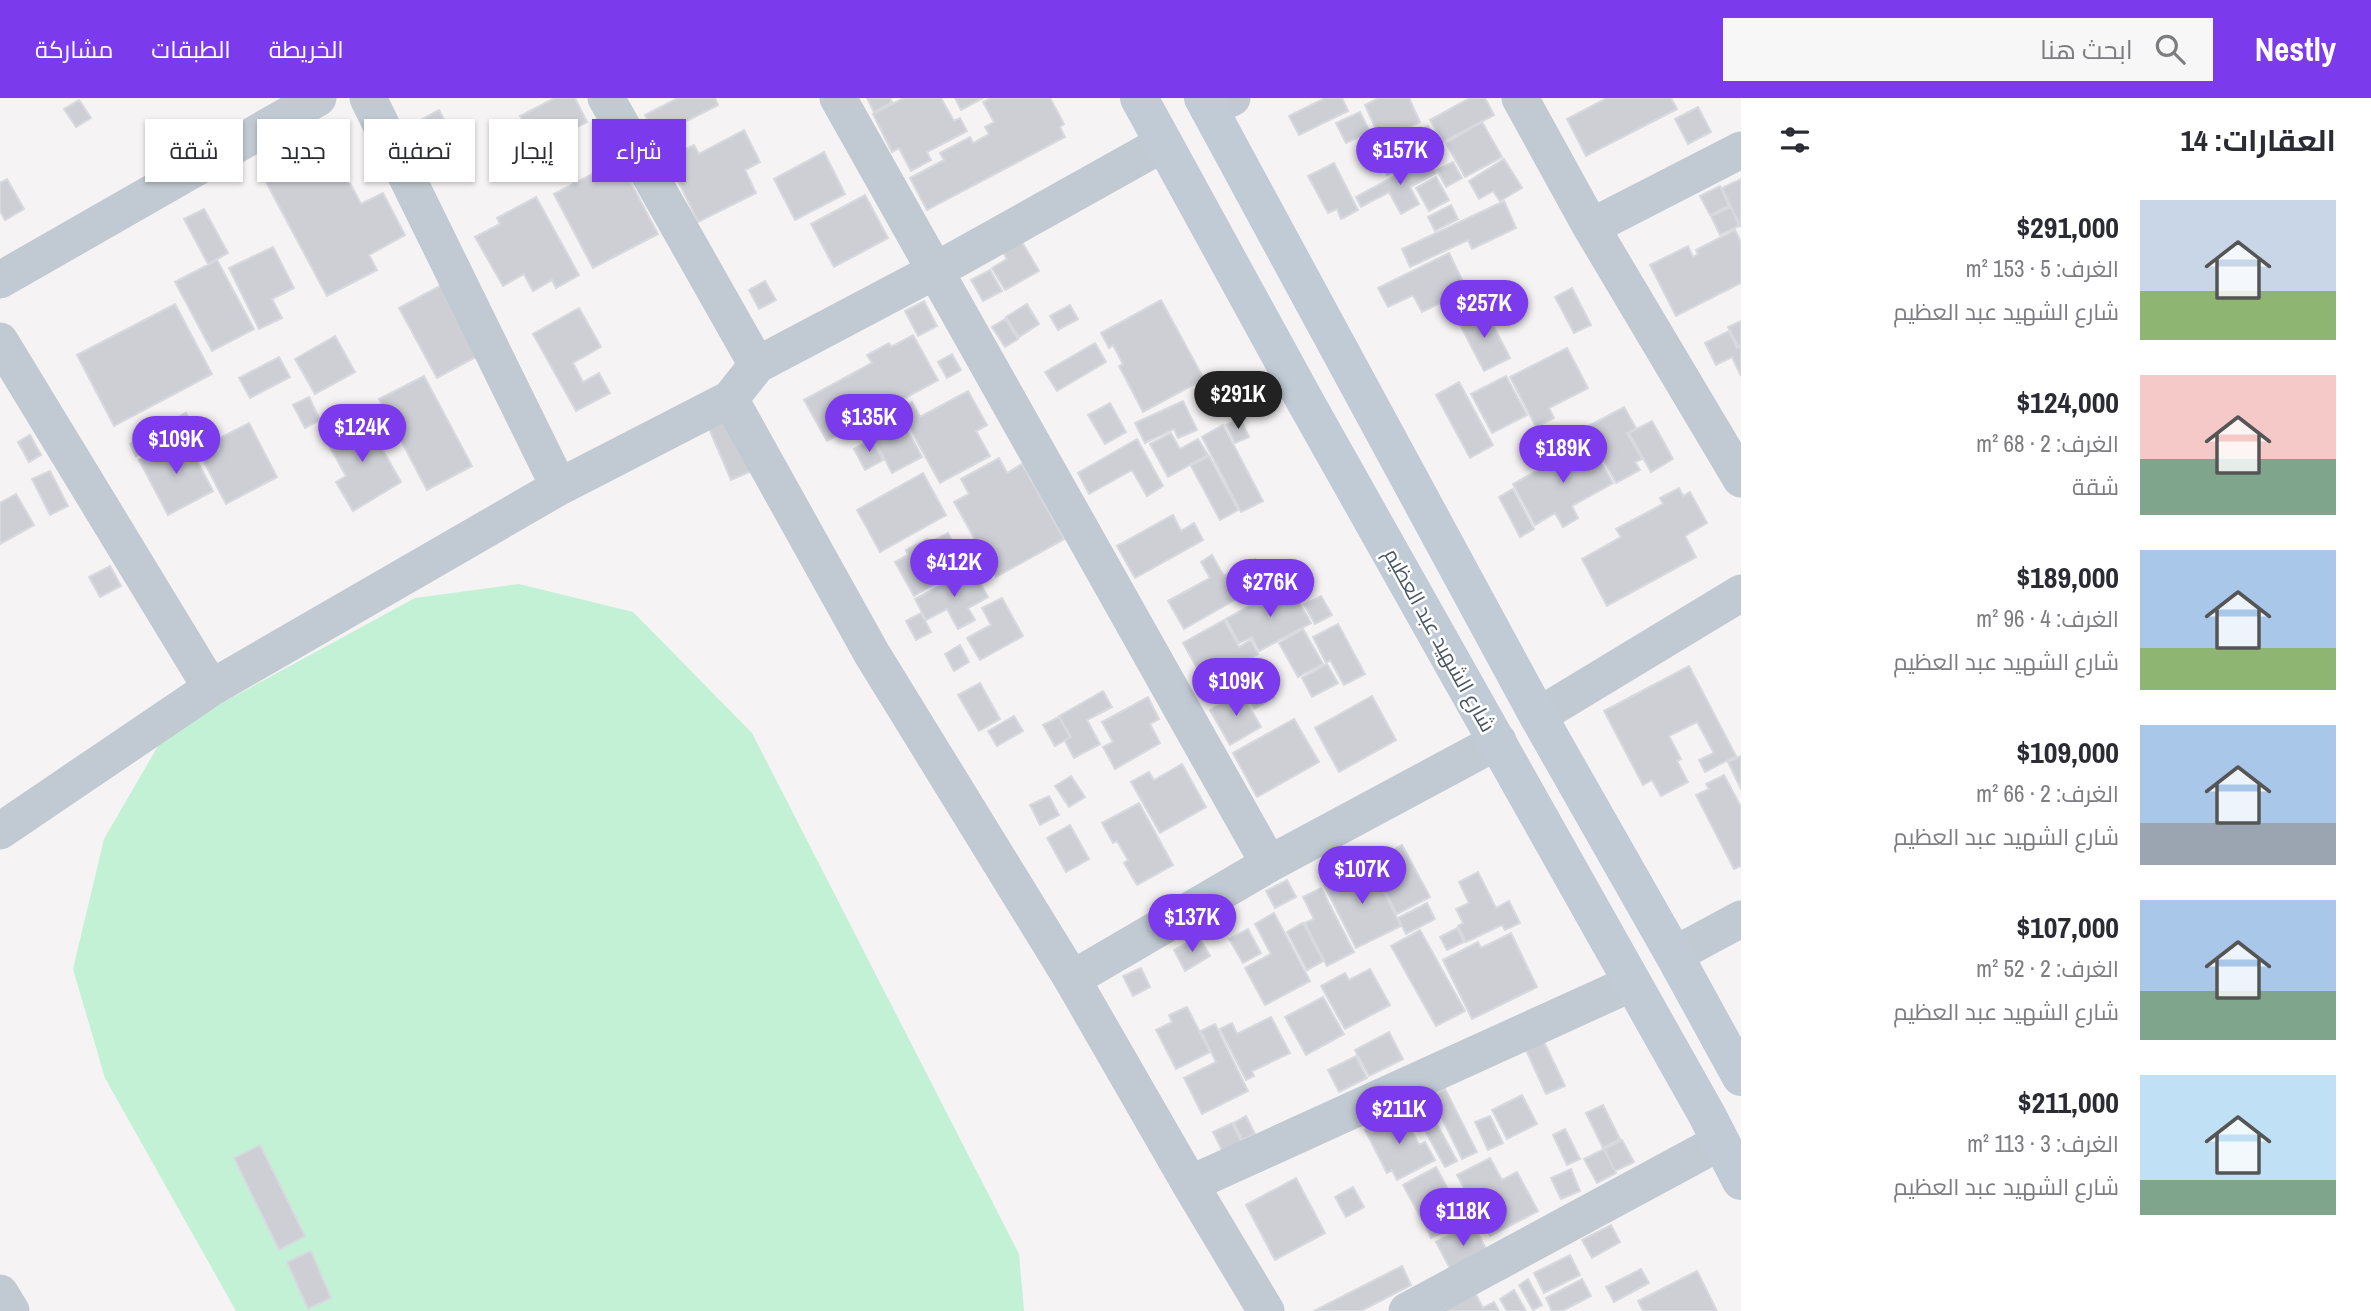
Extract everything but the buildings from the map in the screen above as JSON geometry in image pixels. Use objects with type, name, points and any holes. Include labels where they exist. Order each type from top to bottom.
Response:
[{"type":"main road","name":"شارع الشهيد عبد العظيم","points":[[1139,98],[1305,401],[1498,741],[1741,1181]]},
{"type":"main road","points":[[1214,101],[1538,716],[1741,1077]]},
{"type":"main road","points":[[1714,1129],[1741,1098]]},
{"type":"street","points":[[0,280],[318,98]]},
{"type":"street","points":[[368,98],[559,487]]},
{"type":"street","points":[[606,98],[757,365]]},
{"type":"street","points":[[838,98],[1269,864]]},
{"type":"street","points":[[1520,98],[1591,227],[1741,480]]},
{"type":"street","points":[[0,831],[211,688],[559,487],[730,399],[757,365],[935,271],[1164,143]]},
{"type":"street","points":[[1591,227],[1741,150]]},
{"type":"street","points":[[0,341],[211,688]]},
{"type":"street","points":[[730,399],[872,654],[1072,979],[1266,1311]]},
{"type":"street","points":[[1538,716],[1741,593]]},
{"type":"street","points":[[1072,979],[1269,864],[1498,741]]},
{"type":"street","points":[[1674,955],[1741,919]]},
{"type":"street","points":[[1190,1184],[1632,982]]},
{"type":"street","points":[[1407,1311],[1714,1129]]},
{"type":"street","points":[[0,1293],[11,1311]]},
{"type":"green space","points":[[519,584],[633,612],[752,733],[1019,1254],[1024,1311],[236,1311],[105,1078],[73,969],[104,839],[165,734],[415,598]]}]
